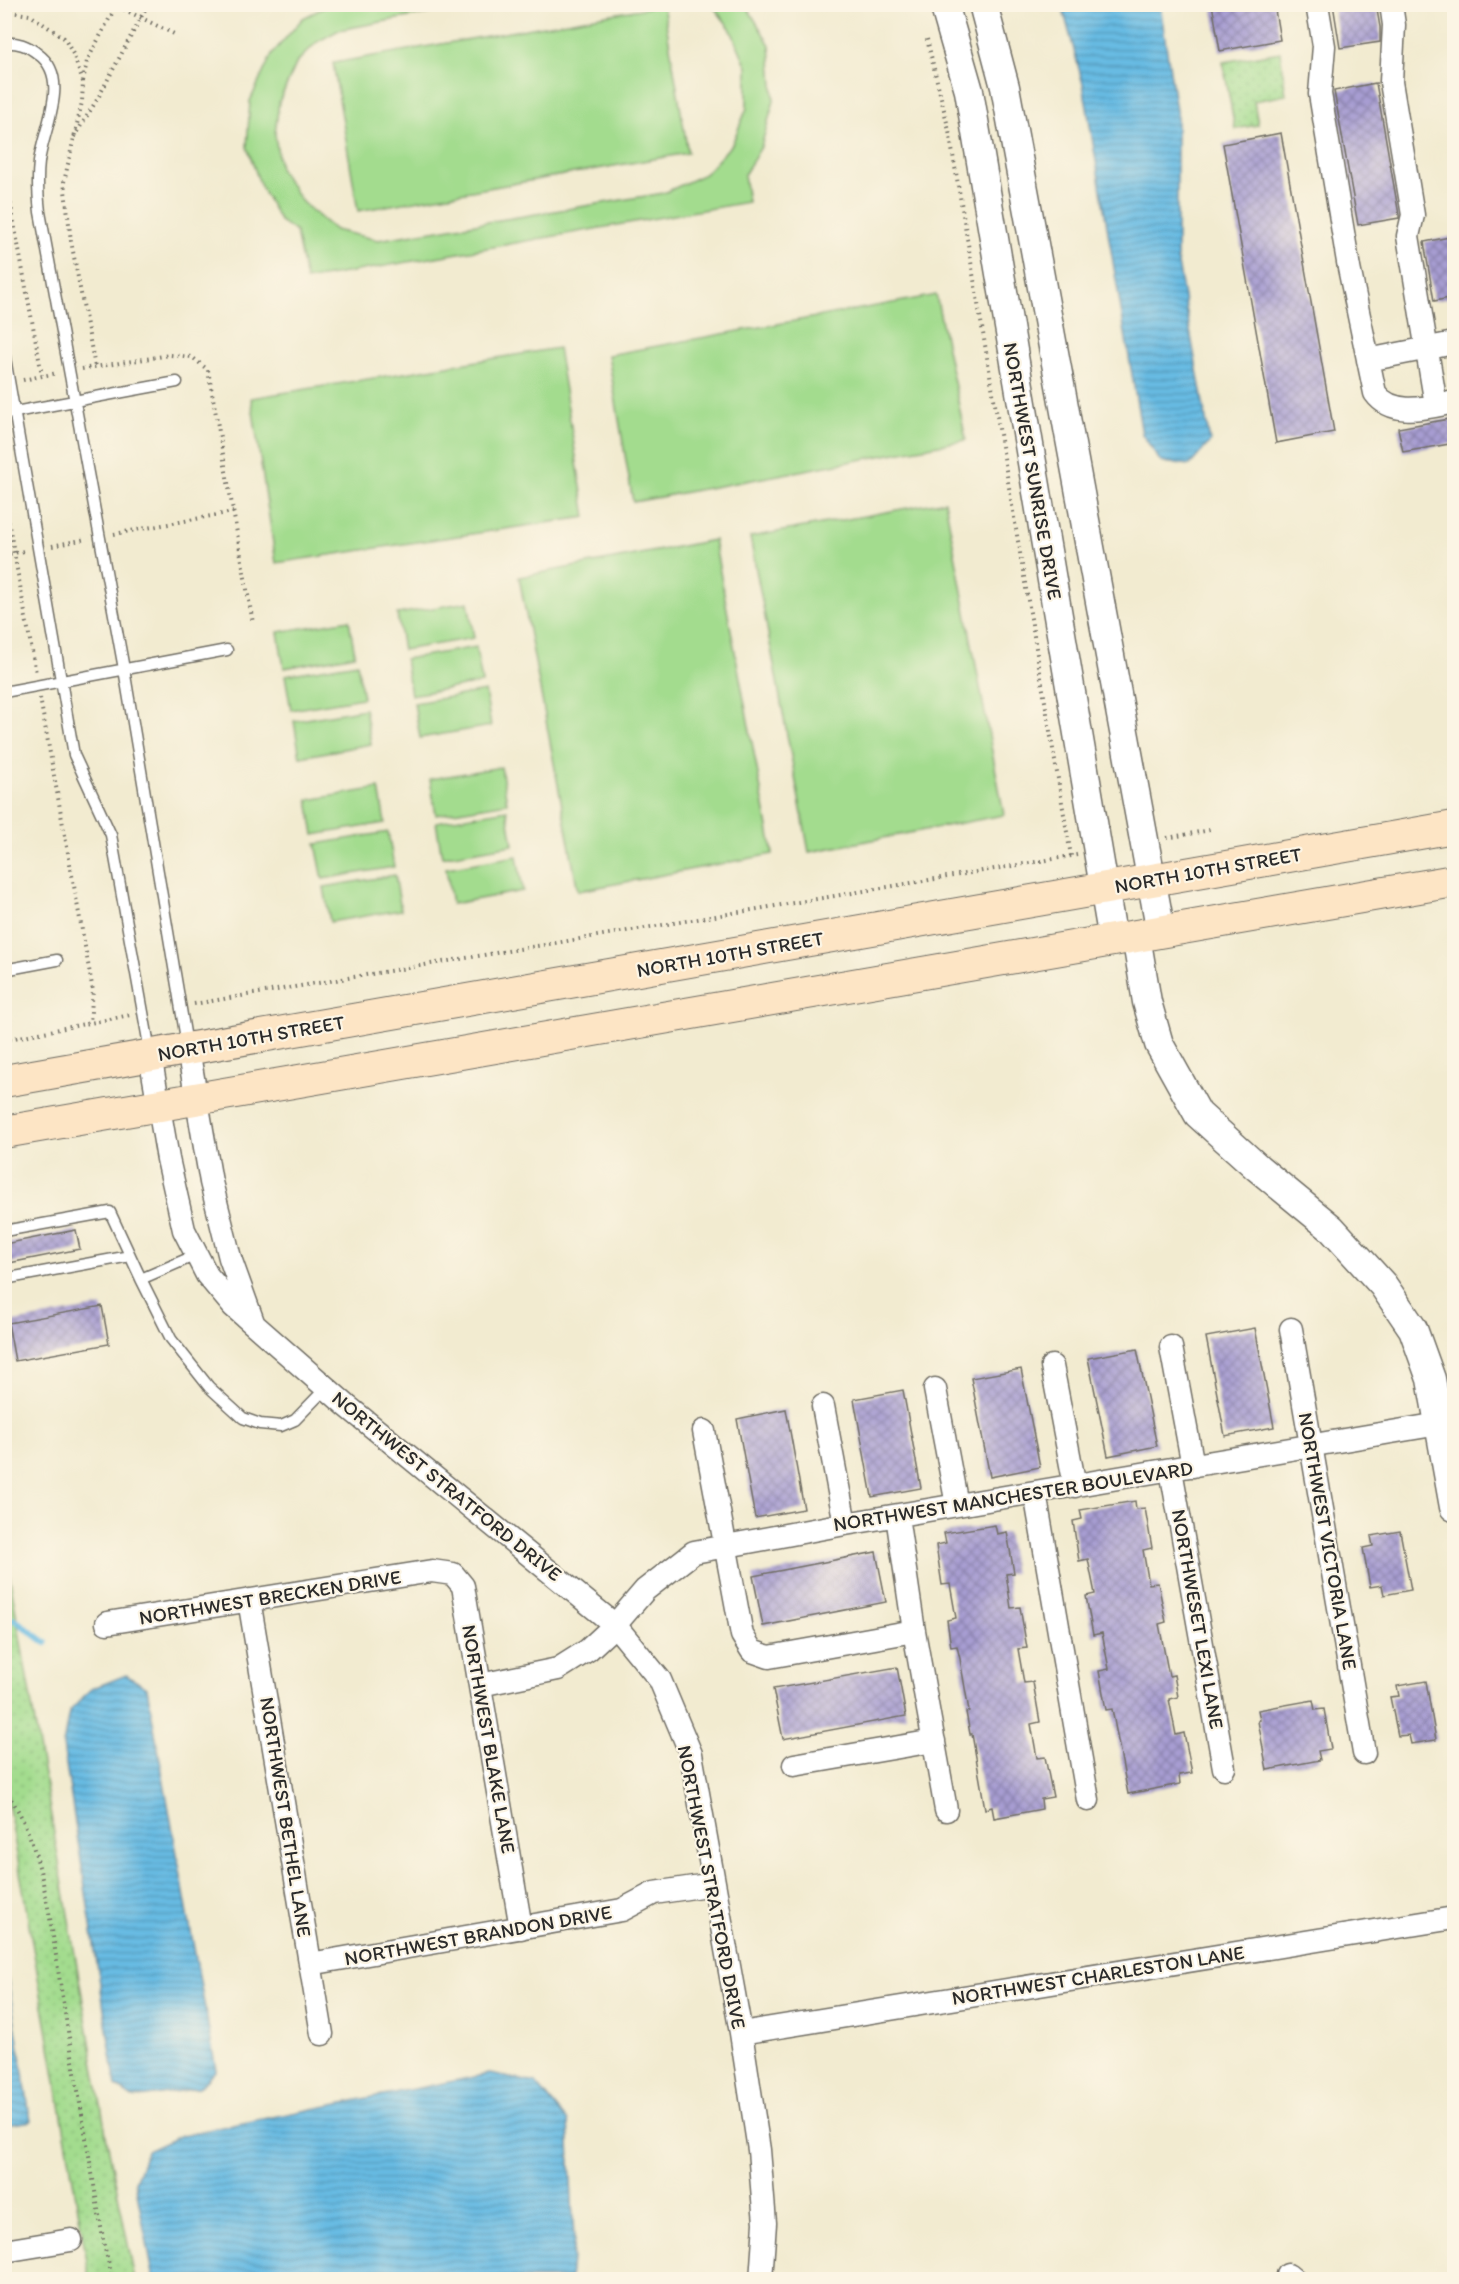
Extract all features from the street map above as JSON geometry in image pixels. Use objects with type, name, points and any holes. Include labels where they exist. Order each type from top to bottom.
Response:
[{"type":"main road","name":"NORTH 10TH STREET","points":[[4,1081],[1455,827]]},
{"type":"main road","points":[[4,1132],[1455,881]]},
{"type":"street","name":"NORTHWEST SUNRISE DRIVE","points":[[944,4],[969,91],[1104,889],[1137,936]]},
{"type":"street","name":"NORTHWEST SUNRISE DRIVE","points":[[983,4],[1005,87],[1152,880],[1137,936],[1147,1002],[1159,1044],[1198,1114],[1258,1168],[1331,1228],[1383,1285],[1413,1329],[1431,1378],[1455,1507]]},
{"type":"street","points":[[1317,4],[1324,46],[1320,94],[1349,268],[1375,393],[1382,403],[1392,407],[1417,409],[1445,404],[1427,348],[1408,236],[1413,215],[1391,82],[1394,24],[1391,4]]},
{"type":"street","points":[[1368,360],[1455,343]]},
{"type":"street","name":"NORTHWEST STRATFORD DRIVE","points":[[188,1049],[211,1182],[227,1247],[254,1323]]},
{"type":"street","name":"NORTHWEST STRATFORD DRIVE","points":[[150,1055],[168,1159],[184,1230],[207,1275],[233,1306],[326,1388],[615,1625],[660,1680],[691,1754],[741,2033],[759,2150],[765,2223],[761,2280]]},
{"type":"street","name":"NORTHWEST VICTORIA LANE","points":[[1291,1329],[1364,1754]]},
{"type":"street","name":"NORTHWESET LEXI LANE","points":[[1171,1347],[1182,1468],[1224,1768]]},
{"type":"street","points":[[1052,1366],[1075,1486]]},
{"type":"street","points":[[936,1389],[957,1505]]},
{"type":"street","points":[[823,1406],[845,1524]]},
{"type":"street","name":"NORTHWEST MANCHESTER BOULEVARD","points":[[480,1685],[558,1670],[588,1650],[615,1625],[645,1590],[694,1552],[845,1524],[1439,1424]]},
{"type":"street","points":[[704,1431],[742,1635],[752,1652],[769,1657],[914,1631]]},
{"type":"street","points":[[1035,1493],[1088,1800]]},
{"type":"street","points":[[897,1516],[914,1631],[946,1810]]},
{"type":"street","name":"NORTHWEST BRECKEN DRIVE","points":[[107,1623],[432,1571]]},
{"type":"street","name":"NORTHWEST BLAKE LANE","points":[[432,1571],[453,1574],[463,1586],[521,1928]]},
{"type":"street","name":"NORTHWEST BETHEL LANE","points":[[249,1600],[322,2034]]},
{"type":"street","points":[[794,1765],[934,1741]]},
{"type":"street","name":"NORTHWEST BRANDON DRIVE","points":[[310,1964],[622,1910],[654,1893],[714,1884]]},
{"type":"street","name":"NORTHWEST CHARLESTON LANE","points":[[741,2033],[1455,1918]]},
{"type":"street","points":[[4,2251],[71,2240]]},
{"type":"lane","points":[[4,43],[18,42],[42,57],[55,82],[54,96],[38,163],[37,190],[68,371],[124,669],[188,1049]]},
{"type":"lane","points":[[4,352],[10,382],[10,413],[39,548],[74,755],[111,836],[150,1055]]},
{"type":"lane","points":[[10,413],[177,382]]},
{"type":"lane","points":[[4,692],[226,650]]},
{"type":"lane","points":[[4,970],[57,960]]},
{"type":"lane","points":[[4,1231],[110,1212],[171,1339],[209,1388],[243,1418],[260,1424],[281,1426],[295,1420],[326,1388]]},
{"type":"lane","points":[[141,1279],[196,1255]]},
{"type":"lane","points":[[4,1279],[130,1256]]},
{"type":"path","points":[[6,4],[7,11]]},
{"type":"path","points":[[95,367],[71,241],[64,182],[72,140],[98,98],[148,4]]},
{"type":"path","points":[[917,4],[922,25]]},
{"type":"path","points":[[82,82],[87,61],[115,5],[174,34]]},
{"type":"path","points":[[181,1006],[1071,856],[949,131],[925,35]]},
{"type":"path","points":[[4,168],[42,375]]},
{"type":"path","points":[[10,382],[170,355],[192,357],[208,370],[253,623]]},
{"type":"path","points":[[4,498],[93,991],[90,1022]]},
{"type":"path","points":[[4,555],[233,512]]},
{"type":"path","points":[[4,1040],[143,1013]]},
{"type":"path","points":[[4,1790],[21,1813],[35,1852],[113,2280]]},
{"type":"green space","points":[[331,4],[472,5],[339,30],[317,42],[297,62],[279,102],[275,134],[280,169],[302,202],[335,230],[378,240],[664,193],[705,174],[732,144],[747,108],[747,67],[730,28],[712,5],[746,5],[770,45],[774,100],[761,147],[744,175],[748,202],[306,280],[296,232],[280,221],[261,187],[247,147],[250,101],[272,54],[303,18]]},
{"type":"green space","points":[[663,5],[688,153],[358,211],[333,63]]},
{"type":"green space","points":[[1280,52],[1286,95],[1254,101],[1258,125],[1235,129],[1223,62]]},
{"type":"green space","points":[[936,295],[966,440],[633,502],[608,355]]},
{"type":"green space","points":[[558,348],[586,517],[276,563],[251,398]]},
{"type":"green space","points":[[945,501],[1004,815],[809,852],[750,537]]},
{"type":"green space","points":[[714,540],[773,854],[578,891],[519,577]]},
{"type":"green space","points":[[468,602],[474,638],[403,650],[397,614]]},
{"type":"green space","points":[[349,620],[355,655],[284,668],[278,632]]},
{"type":"green space","points":[[476,647],[482,683],[411,695],[405,659]]},
{"type":"green space","points":[[357,663],[363,698],[291,710],[285,675]]},
{"type":"green space","points":[[485,691],[491,726],[420,738],[414,703]]},
{"type":"green space","points":[[365,709],[371,744],[300,757],[294,721]]},
{"type":"green space","points":[[501,767],[507,803],[436,815],[430,779]]},
{"type":"green space","points":[[379,788],[385,823],[314,835],[308,800]]},
{"type":"green space","points":[[507,810],[513,845],[442,857],[436,822]]},
{"type":"green space","points":[[388,832],[394,867],[323,879],[316,844]]},
{"type":"green space","points":[[517,856],[523,891],[452,904],[446,868]]},
{"type":"green space","points":[[395,875],[401,910],[330,922],[324,887]]},
{"type":"green space","points":[[4,1544],[107,2140],[135,2279],[90,2279],[5,1785]]},
{"type":"water","points":[[1062,5],[1160,5],[1177,117],[1177,258],[1210,442],[1190,465],[1161,462],[1142,434],[1083,84]]},
{"type":"water","points":[[126,1675],[147,1688],[216,2070],[199,2088],[134,2098],[116,2086],[63,1745],[69,1712],[91,1689]]},
{"type":"water","points":[[5,1963],[31,2121],[4,2125]]},
{"type":"water","points":[[489,2074],[536,2083],[568,2122],[574,2239],[570,2279],[154,2279],[135,2182],[147,2151],[182,2135]]},
{"type":"building","points":[[1212,4],[1274,4],[1280,40],[1220,51]]},
{"type":"building","points":[[1333,4],[1376,4],[1380,42],[1340,48]]},
{"type":"building","points":[[1376,83],[1399,218],[1358,225],[1334,91]]},
{"type":"building","points":[[1281,133],[1334,432],[1276,443],[1223,144]]},
{"type":"building","points":[[1455,236],[1455,297],[1434,301],[1424,242]]},
{"type":"building","points":[[1455,418],[1455,443],[1403,452],[1398,428]]},
{"type":"building","points":[[76,1230],[80,1249],[4,1264],[4,1244]]},
{"type":"building","points":[[102,1306],[109,1344],[15,1361],[8,1323]]},
{"type":"building","points":[[1255,1328],[1274,1427],[1225,1436],[1206,1337]]},
{"type":"building","points":[[1137,1349],[1157,1446],[1108,1456],[1088,1358]]},
{"type":"building","points":[[1021,1369],[1040,1467],[990,1477],[971,1378]]},
{"type":"building","points":[[903,1390],[921,1488],[872,1497],[854,1399]]},
{"type":"building","points":[[786,1409],[804,1509],[755,1518],[737,1419]]},
{"type":"building","points":[[1135,1501],[1136,1509],[1145,1508],[1152,1548],[1143,1550],[1149,1584],[1158,1583],[1166,1622],[1159,1624],[1169,1676],[1174,1675],[1178,1697],[1169,1699],[1176,1735],[1184,1733],[1192,1773],[1179,1775],[1180,1784],[1128,1794],[1112,1709],[1106,1710],[1099,1671],[1109,1669],[1102,1633],[1093,1635],[1086,1596],[1095,1594],[1088,1559],[1079,1561],[1073,1521],[1082,1519],[1080,1510]]},
{"type":"building","points":[[995,1525],[997,1534],[1007,1532],[1014,1573],[1006,1574],[1011,1608],[1020,1607],[1027,1648],[1018,1649],[1024,1683],[1033,1682],[1040,1722],[1031,1724],[1037,1758],[1045,1757],[1053,1797],[1041,1799],[1042,1809],[994,1818],[992,1807],[985,1809],[966,1712],[969,1711],[960,1659],[957,1646],[951,1647],[947,1620],[956,1618],[950,1584],[942,1585],[936,1545],[946,1543],[944,1533]]},
{"type":"building","points":[[1400,1531],[1411,1590],[1384,1595],[1382,1585],[1370,1587],[1363,1548],[1373,1546],[1371,1536]]},
{"type":"building","points":[[876,1552],[886,1602],[763,1626],[753,1576]]},
{"type":"building","points":[[897,1667],[906,1716],[783,1739],[773,1689]]},
{"type":"building","points":[[1426,1681],[1436,1740],[1411,1744],[1409,1735],[1398,1736],[1390,1697],[1399,1696],[1397,1686]]},
{"type":"building","points":[[1313,1700],[1315,1710],[1324,1709],[1331,1749],[1318,1751],[1320,1760],[1267,1770],[1258,1710]]},
{"type":"waterway","points":[[4,1622],[14,1619],[46,1643]]}]
